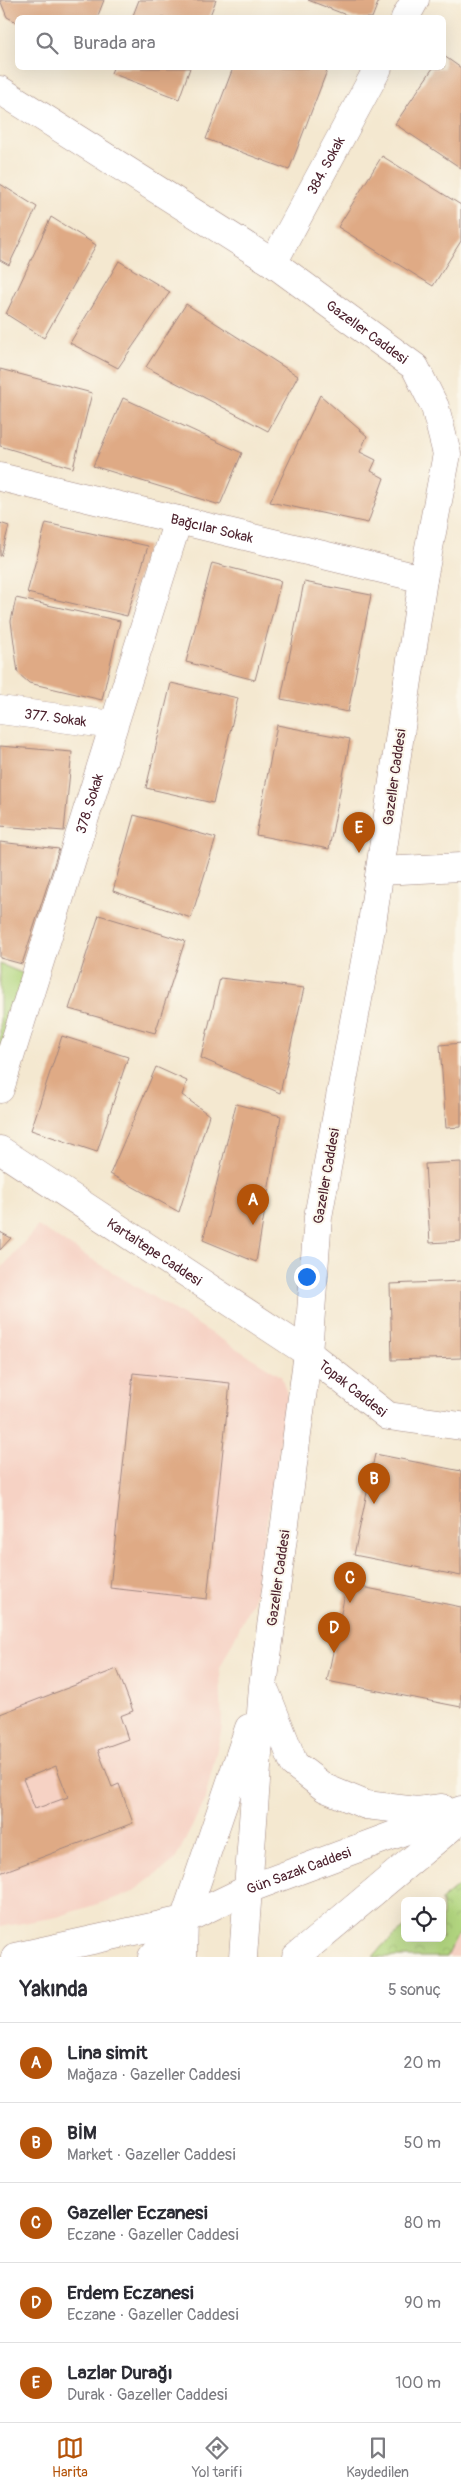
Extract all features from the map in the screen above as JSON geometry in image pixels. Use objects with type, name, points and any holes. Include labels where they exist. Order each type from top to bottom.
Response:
[{"type":"main road","points":[[407,15],[415,0]]},
{"type":"main road","name":"384. Sokak","points":[[273,263],[377,70]]},
{"type":"main road","name":"Gazeller Caddesi","points":[[0,90],[273,263],[415,366],[454,453],[423,579],[380,871],[318,1217],[308,1353],[263,1686],[246,1890],[243,1957]]},
{"type":"main road","name":"Bağcılar Sokak","points":[[0,477],[423,579]]},
{"type":"main road","name":"378. Sokak","points":[[0,1088],[36,980],[113,725],[178,520]]},
{"type":"main road","name":"377. Sokak","points":[[0,710],[113,725]]},
{"type":"main road","points":[[380,871],[461,867]]},
{"type":"main road","name":"Kartaltepe Caddesi","points":[[0,1150],[308,1353]]},
{"type":"main road","name":"Topak Caddesi","points":[[308,1353],[388,1416],[461,1426]]},
{"type":"main road","points":[[263,1686],[294,1764],[325,1788],[366,1804],[418,1811],[461,1805]]},
{"type":"main road","name":"Gazeller Caddesi","points":[[183,1957],[184,1920],[263,1686]]},
{"type":"main road","name":"Gün Sazak Caddesi","points":[[152,1957],[184,1920],[246,1890],[461,1810]]},
{"type":"main road","points":[[296,1957],[461,1819]]},
{"type":"main road","points":[[15,1957],[184,1920]]},
{"type":"shaded area","points":[[38,1226],[281,1376],[288,1397],[254,1598],[220,1668],[222,1728],[204,1803],[175,1860],[131,1893],[57,1917],[0,1927],[0,1270]]},
{"type":"shaded area","points":[[461,1928],[461,1957],[447,1957]]},
{"type":"green space","points":[[0,964],[29,976],[0,1064]]},
{"type":"green space","points":[[461,1884],[461,1928],[447,1957],[373,1957],[382,1946],[401,1931],[401,1942],[446,1942],[445,1897]]},
{"type":"building","points":[[0,0],[104,0],[98,15],[15,15],[15,21],[7,17]]},
{"type":"building","points":[[139,0],[216,0],[210,15],[133,15]]},
{"type":"building","points":[[308,0],[379,0],[373,15],[346,15]]},
{"type":"building","points":[[446,57],[461,68],[461,168],[395,124],[432,70],[446,70]]},
{"type":"building","points":[[112,70],[189,70],[179,99],[111,73]]},
{"type":"building","points":[[232,70],[327,70],[289,170],[206,139]]},
{"type":"building","points":[[382,156],[461,205],[461,241],[433,286],[338,227]]},
{"type":"building","points":[[0,184],[37,207],[9,265],[0,260]]},
{"type":"building","points":[[51,217],[96,245],[44,338],[6,314]]},
{"type":"building","points":[[119,261],[170,292],[118,368],[70,343]]},
{"type":"building","points":[[186,304],[298,376],[268,431],[146,367]]},
{"type":"building","points":[[0,369],[92,393],[73,468],[0,446]]},
{"type":"building","points":[[320,395],[367,436],[360,452],[376,460],[371,471],[384,478],[368,523],[270,502]]},
{"type":"building","points":[[123,398],[242,453],[220,505],[93,466]]},
{"type":"building","points":[[0,523],[9,526],[1,556],[0,556]]},
{"type":"building","points":[[46,523],[148,546],[127,616],[27,593]]},
{"type":"building","points":[[212,563],[281,581],[255,680],[186,662]]},
{"type":"building","points":[[304,582],[371,595],[348,712],[281,699]]},
{"type":"building","points":[[16,598],[120,621],[102,700],[29,683],[18,673],[11,621]]},
{"type":"building","points":[[171,683],[238,698],[213,803],[146,788]]},
{"type":"building","points":[[277,725],[350,739],[329,849],[256,835]]},
{"type":"building","points":[[0,746],[72,752],[64,831],[0,826]]},
{"type":"building","points":[[134,815],[216,838],[191,918],[113,891]]},
{"type":"building","points":[[0,842],[59,849],[22,964],[0,958]]},
{"type":"building","points":[[99,915],[185,941],[155,1033],[69,1009]]},
{"type":"building","points":[[220,978],[304,988],[280,1093],[201,1058]]},
{"type":"building","points":[[62,1036],[128,1057],[97,1152],[31,1130]]},
{"type":"building","points":[[461,1043],[461,1127],[446,1128],[440,1045]]},
{"type":"building","points":[[156,1067],[187,1081],[182,1095],[209,1115],[179,1212],[110,1174]]},
{"type":"building","points":[[236,1104],[281,1116],[256,1262],[203,1240]]},
{"type":"building","points":[[461,1162],[461,1241],[430,1243],[425,1164]]},
{"type":"building","points":[[0,1232],[11,1238],[0,1250]]},
{"type":"building","points":[[461,1281],[461,1358],[392,1360],[390,1284]]},
{"type":"building","points":[[133,1373],[230,1383],[207,1599],[110,1588]]},
{"type":"building","points":[[375,1454],[461,1471],[461,1576],[354,1555]]},
{"type":"building","points":[[347,1584],[461,1607],[461,1707],[327,1681]]},
{"type":"building","points":[[117,1669],[133,1711],[120,1716],[128,1739],[98,1750],[112,1787],[119,1784],[133,1823],[0,1873],[0,1714]],"holes":[[[56,1766],[68,1797],[35,1809],[23,1779]]]},
{"type":"place","name":"Lazlar Durağı","points":[[359,853]]},
{"type":"place","name":"Lina simit","points":[[253,1225]]},
{"type":"place","name":"BİM","points":[[374,1504]]},
{"type":"place","name":"Gazeller Eczanesi","points":[[350,1603]]},
{"type":"place","name":"Erdem Eczanesi","points":[[334,1653]]}]
